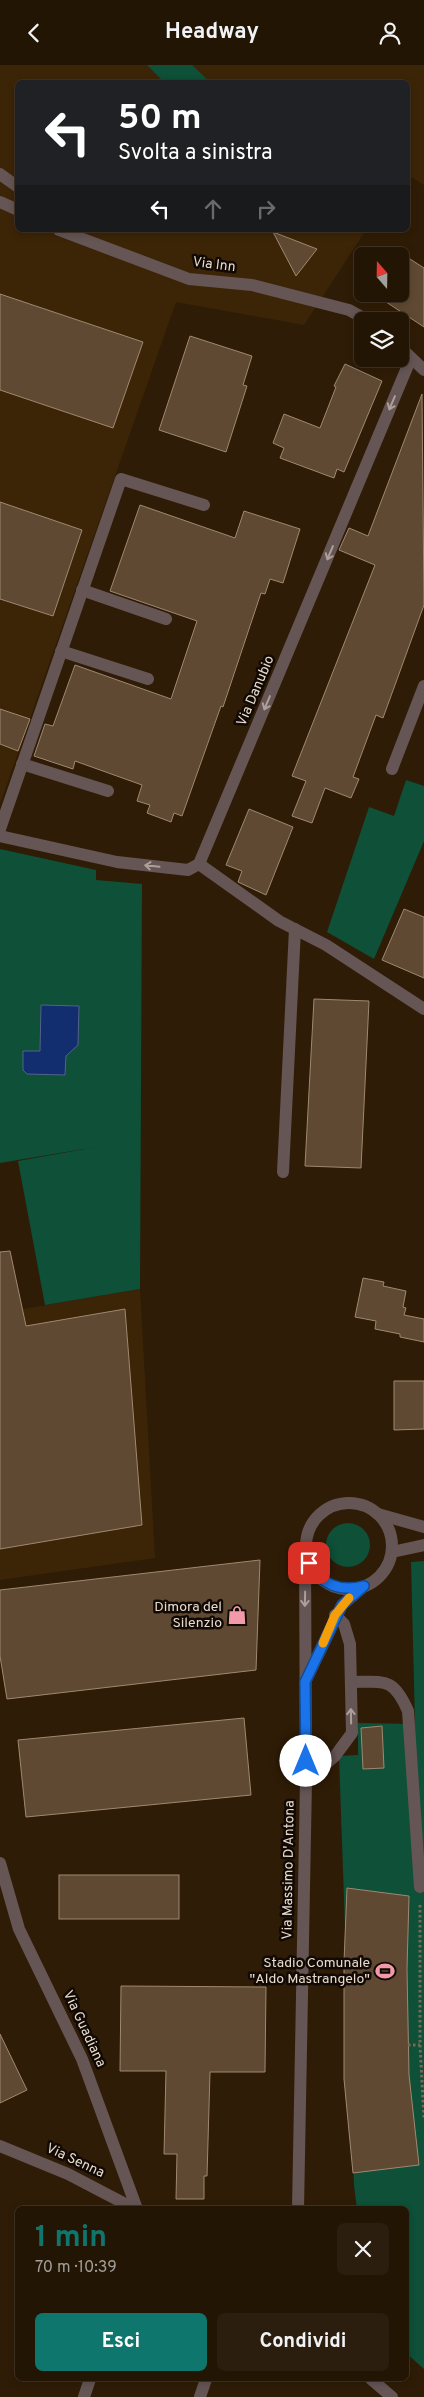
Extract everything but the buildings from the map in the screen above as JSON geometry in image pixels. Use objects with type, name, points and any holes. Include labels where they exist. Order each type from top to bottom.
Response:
[{"type":"street","points":[[0,174],[15,185]]},
{"type":"street","points":[[0,202],[15,209]]},
{"type":"street","name":"Via Inn","points":[[64,232],[189,279],[252,285],[354,313]]},
{"type":"street","points":[[411,358],[424,370]]},
{"type":"street","name":"Via Danubio","points":[[199,864],[411,358]]},
{"type":"street","points":[[0,829],[121,479],[204,505]]},
{"type":"street","points":[[82,590],[166,619]]},
{"type":"street","points":[[61,651],[148,679]]},
{"type":"street","points":[[392,769],[424,686]]},
{"type":"street","points":[[22,764],[108,791]]},
{"type":"street","points":[[0,836],[117,862],[188,870],[199,864],[279,921],[326,945],[424,1009]]},
{"type":"street","points":[[283,1172],[295,929]]},
{"type":"street","points":[[351,1502],[366,1505],[378,1514],[387,1525],[392,1538],[392,1552],[383,1573],[364,1586],[352,1589],[338,1588],[326,1583],[316,1574],[309,1563],[305,1550],[307,1536],[313,1522],[323,1511],[336,1504],[351,1502]]},
{"type":"street","points":[[378,1514],[424,1527]]},
{"type":"street","points":[[392,1552],[424,1545]]},
{"type":"street","name":"Via Massimo D'Antona","points":[[298,2206],[306,1781],[305,1550]]},
{"type":"street","name":"Via Massimo D'Antona","points":[[305,1682],[335,1615],[342,1605],[364,1586]]},
{"type":"street","points":[[306,1781],[335,1756],[352,1733],[350,1644],[344,1624],[335,1615]]},
{"type":"street","points":[[351,1682],[387,1683],[400,1692],[408,1711],[420,1887]]},
{"type":"street","name":"Via Guadiana","points":[[0,1863],[19,1929],[82,2059],[135,2206]]},
{"type":"street","name":"Via Senna","points":[[0,2146],[68,2174],[130,2206]]},
{"type":"street","points":[[84,2397],[89,2381]]},
{"type":"street","points":[[200,2397],[205,2381]]},
{"type":"street","points":[[373,2381],[392,2397]]},
{"type":"path","points":[[420,1887],[420,2045],[424,2118]]},
{"type":"path","points":[[408,2045],[420,2045]]},
{"type":"shaded area","points":[[0,65],[424,65],[424,185],[410,176],[410,80],[15,80],[15,232],[365,232],[304,325],[176,302],[0,804]]},
{"type":"shaded area","points":[[140,1289],[155,1558],[0,1580],[0,1313]]},
{"type":"green space","points":[[147,65],[192,65],[208,80],[162,80]]},
{"type":"green space","points":[[406,780],[424,786],[424,841],[374,959],[327,932],[369,807],[394,816]]},
{"type":"green space","points":[[0,849],[96,870],[96,880],[142,884],[140,1289],[45,1305],[18,1161],[96,1147],[0,1163]]},
{"type":"green space","points":[[352,1523],[364,1529],[369,1536],[369,1554],[364,1561],[357,1566],[344,1567],[336,1564],[329,1557],[326,1541],[329,1533],[336,1526]]},
{"type":"green space","name":"Stadio Comunale \"Aldo Mastrangelo\"","points":[[424,1561],[424,2369],[409,2356],[409,2206],[357,2206],[354,2185],[339,1756],[358,1755],[358,1723],[415,1724],[411,1562]]},
{"type":"water","points":[[41,1005],[79,1006],[78,1045],[66,1056],[65,1075],[27,1074],[23,1070],[23,1051],[40,1051]]},
{"type":"slow traffic","points":[[323,1643],[335,1615],[349,1598]]},
{"type":"place","name":"Dimora del Silenzio","points":[[237,1615]]},
{"type":"place","name":"Stadio Comunale \"Aldo Mastrangelo\"","points":[[385,1971]]},
{"type":"route","points":[[306,1761],[305,1682],[335,1615],[342,1605],[364,1586],[352,1589],[338,1588],[326,1583],[316,1574],[309,1563]]}]
